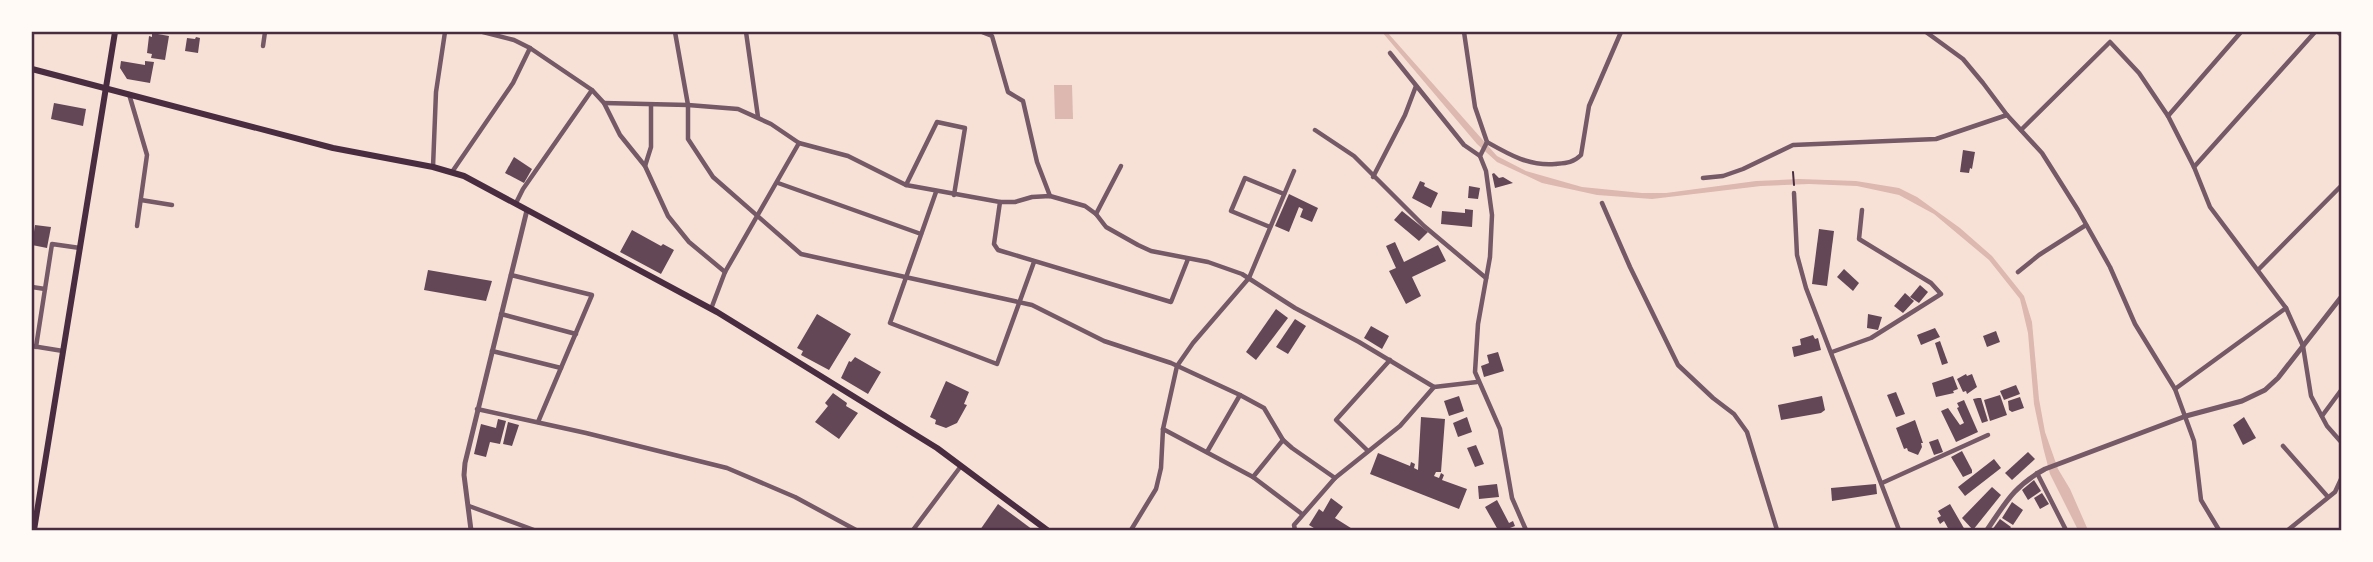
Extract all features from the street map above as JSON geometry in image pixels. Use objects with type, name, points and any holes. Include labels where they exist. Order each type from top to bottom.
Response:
[{"type":"main road","points":[[34,530],[115,32]]},
{"type":"main road","points":[[32,69],[332,148],[452,172],[711,309],[883,414],[961,466],[1047,530]]},
{"type":"street","points":[[263,46],[265,32]]},
{"type":"street","points":[[433,167],[436,92],[445,32]]},
{"type":"street","points":[[483,32],[514,40],[530,48],[592,90],[604,103],[620,135],[645,166],[668,216],[689,242],[725,272]]},
{"type":"street","points":[[675,32],[688,105],[688,139],[713,177],[801,254],[1032,305],[1104,341],[1177,366],[1264,408],[1283,440],[1335,478]]},
{"type":"street","points":[[746,32],[758,117]]},
{"type":"street","points":[[982,32],[992,36],[1008,92],[1023,101],[1037,162],[1050,196]]},
{"type":"street","points":[[1464,32],[1475,107],[1487,143],[1514,157],[1540,165],[1571,162],[1581,155],[1589,106],[1621,32]]},
{"type":"street","points":[[1926,32],[1963,59],[2007,115],[2042,153],[2086,225],[2110,267],[2135,324],[2175,390],[2194,441],[2201,500],[2219,530]]},
{"type":"street","points":[[2168,116],[2241,32]]},
{"type":"street","points":[[2194,167],[2315,32]]},
{"type":"street","points":[[2338,32],[2342,36]]},
{"type":"street","points":[[2021,130],[2110,42],[2138,73],[2168,116],[2194,167],[2210,207],[2286,308],[2303,346],[2311,396],[2342,443]]},
{"type":"street","points":[[452,172],[513,83],[530,48]]},
{"type":"street","points":[[1390,53],[1464,145],[1481,155],[1486,171],[1492,215],[1487,279],[1475,350],[1477,382],[1500,429],[1512,498],[1526,530]]},
{"type":"street","points":[[1374,177],[1405,115],[1416,86]]},
{"type":"street","points":[[516,204],[523,188],[592,90]]},
{"type":"street","points":[[129,94],[148,155],[137,226]]},
{"type":"street","points":[[604,103],[738,109],[758,117],[799,143],[848,156],[906,185],[1000,202],[1050,196],[1086,206],[1106,227],[1151,251],[1225,267],[1249,278],[1303,313],[1434,387],[1477,382]]},
{"type":"street","points":[[645,166],[651,147],[651,104]]},
{"type":"street","points":[[1703,178],[1743,169],[1793,145],[1936,139],[2007,115]]},
{"type":"street","points":[[906,185],[937,122],[965,128],[954,195]]},
{"type":"street","points":[[1315,130],[1347,151],[1424,226],[1487,279]]},
{"type":"street","points":[[711,309],[725,272],[799,143]]},
{"type":"street","points":[[1481,155],[1487,143]]},
{"type":"street","points":[[1096,214],[1121,166]]},
{"type":"street","points":[[1131,530],[1156,489],[1161,468],[1163,429],[1177,366],[1193,343],[1249,278],[1294,171]]},
{"type":"street","points":[[1270,227],[1231,211],[1245,178],[1284,194]]},
{"type":"street","points":[[778,183],[921,234]]},
{"type":"street","points":[[2258,270],[2340,188]]},
{"type":"street","points":[[936,192],[890,323],[998,364],[1034,262]]},
{"type":"street","points":[[1794,192],[1797,255],[1806,288],[1899,530]]},
{"type":"street","points":[[141,200],[172,205]]},
{"type":"street","points":[[1000,202],[994,244],[998,250],[1034,262],[1171,302],[1188,258]]},
{"type":"street","points":[[1602,204],[1678,365],[1734,414],[1746,432],[1777,530]]},
{"type":"street","points":[[471,530],[464,470],[527,210]]},
{"type":"street","points":[[1832,352],[1871,338],[1941,295],[1931,283],[1859,239],[1862,210]]},
{"type":"street","points":[[2018,272],[2086,225]]},
{"type":"street","points":[[63,351],[34,347],[52,243],[80,248]]},
{"type":"street","points":[[510,275],[592,295],[538,422]]},
{"type":"street","points":[[32,287],[45,289]]},
{"type":"street","points":[[1987,530],[2015,489],[2045,468],[2186,416],[2242,401],[2265,390],[2342,296]]},
{"type":"street","points":[[2175,390],[2286,308]]},
{"type":"street","points":[[501,314],[576,334]]},
{"type":"street","points":[[492,351],[561,368]]},
{"type":"street","points":[[1368,451],[1336,420],[1390,360]]},
{"type":"street","points":[[1295,530],[1294,525],[1302,514],[1335,478],[1400,426],[1434,387]]},
{"type":"street","points":[[2322,416],[2342,390]]},
{"type":"street","points":[[1207,452],[1240,395]]},
{"type":"street","points":[[477,409],[727,468],[795,496],[856,530]]},
{"type":"street","points":[[1163,429],[1253,477],[1302,514]]},
{"type":"street","points":[[1882,483],[1988,435]]},
{"type":"street","points":[[1253,477],[1283,440]]},
{"type":"street","points":[[2283,446],[2328,497]]},
{"type":"street","points":[[913,530],[961,466]]},
{"type":"street","points":[[2037,473],[2066,530]]},
{"type":"street","points":[[2288,530],[2335,492],[2342,477]]},
{"type":"street","points":[[469,506],[534,530]]},
{"type":"path","points":[[1793,172],[1794,192]]},
{"type":"shaded area","points":[[1382,32],[1387,32],[1497,156],[1526,171],[1582,187],[1642,193],[1666,193],[1756,181],[1799,179],[1856,181],[1899,188],[1917,197],[1960,228],[1992,256],[2024,296],[2032,322],[2045,432],[2058,469],[2088,530],[2078,530],[2050,474],[2034,404],[2028,333],[2020,299],[1989,260],[1934,214],[1899,195],[1857,186],[1761,186],[1652,199],[1597,195],[1542,183],[1497,162],[1477,144]]},
{"type":"shaded area","points":[[1054,85],[1072,85],[1073,119],[1055,119]]},
{"type":"building","points":[[152,33],[169,36],[165,60],[151,58],[152,54],[147,53],[149,36],[152,37]]},
{"type":"building","points":[[187,38],[200,38],[198,53],[185,51]]},
{"type":"building","points":[[121,61],[145,65],[145,61],[154,62],[150,83],[127,79],[120,68]]},
{"type":"building","points":[[54,103],[86,109],[83,126],[51,119]]},
{"type":"building","points":[[1963,150],[1975,152],[1969,173],[1960,172]]},
{"type":"building","points":[[514,157],[532,169],[524,183],[505,173]]},
{"type":"building","points":[[1494,173],[1499,178],[1503,177],[1513,183],[1495,188]]},
{"type":"building","points":[[1420,181],[1438,193],[1431,208],[1412,198]]},
{"type":"building","points":[[1469,186],[1480,188],[1478,199],[1468,198]]},
{"type":"building","points":[[1289,194],[1318,208],[1312,222],[1300,217],[1303,209],[1299,207],[1289,232],[1275,226]]},
{"type":"building","points":[[1465,209],[1473,210],[1472,227],[1441,224],[1442,211],[1465,213]]},
{"type":"building","points":[[1402,211],[1428,232],[1419,241],[1394,220]]},
{"type":"building","points":[[35,225],[51,227],[47,248],[32,245]]},
{"type":"building","points":[[1819,229],[1834,231],[1827,286],[1812,284]]},
{"type":"building","points":[[632,230],[674,250],[661,274],[620,252]]},
{"type":"building","points":[[1395,242],[1404,262],[1438,245],[1446,261],[1412,277],[1421,296],[1406,304],[1389,271],[1396,268],[1386,246]]},
{"type":"building","points":[[1844,269],[1859,283],[1853,291],[1837,277]]},
{"type":"building","points":[[428,270],[492,281],[486,301],[424,290]]},
{"type":"building","points":[[1920,285],[1928,292],[1919,303],[1910,297]]},
{"type":"building","points":[[1905,293],[1914,301],[1903,313],[1894,306]]},
{"type":"building","points":[[1276,309],[1288,318],[1256,360],[1246,352]]},
{"type":"building","points":[[817,314],[851,334],[829,370],[801,355],[803,351],[797,348]]},
{"type":"building","points":[[1868,314],[1882,317],[1878,330],[1867,328]]},
{"type":"building","points":[[1295,319],[1306,326],[1288,354],[1276,347]]},
{"type":"building","points":[[1371,326],[1389,336],[1382,349],[1364,338]]},
{"type":"building","points":[[1935,328],[1940,337],[1921,345],[1917,335]]},
{"type":"building","points":[[1996,331],[2000,342],[1987,347],[1983,336]]},
{"type":"building","points":[[1813,335],[1815,339],[1818,338],[1821,350],[1794,357],[1792,347],[1801,345],[1800,339]]},
{"type":"building","points":[[1940,341],[1948,363],[1942,365],[1935,343]]},
{"type":"building","points":[[1498,352],[1504,371],[1484,377],[1481,366],[1489,363],[1487,355]]},
{"type":"building","points":[[855,357],[881,372],[868,394],[841,378],[849,361]]},
{"type":"building","points":[[1972,374],[1977,387],[1967,394],[1966,391],[1963,392],[1957,379]]},
{"type":"building","points":[[1953,376],[1958,389],[1953,391],[1954,393],[1936,397],[1932,383]]},
{"type":"building","points":[[946,381],[969,392],[964,404],[967,405],[957,423],[946,428],[935,424],[936,420],[930,417]]},
{"type":"building","points":[[2016,385],[2020,394],[2004,400],[2000,391]]},
{"type":"building","points":[[1896,392],[1905,414],[1896,417],[1887,395]]},
{"type":"building","points":[[833,393],[858,413],[839,439],[815,422],[828,406],[825,403]]},
{"type":"building","points":[[2000,395],[2007,415],[1990,421],[1984,400]]},
{"type":"building","points":[[1459,396],[1464,411],[1449,416],[1444,401]]},
{"type":"building","points":[[1822,396],[1825,410],[1821,413],[1781,420],[1778,405]]},
{"type":"building","points":[[2020,397],[2024,408],[2012,412],[2009,410],[2008,401]]},
{"type":"building","points":[[1981,398],[1988,421],[1982,423],[1973,399]]},
{"type":"building","points":[[1964,400],[1978,432],[1956,442],[1941,411],[1948,408],[1960,425],[1964,423],[1957,403]]},
{"type":"building","points":[[1421,417],[1445,419],[1441,472],[1436,472],[1434,476],[1439,478],[1441,473],[1444,475],[1442,480],[1467,489],[1459,509],[1370,474],[1378,453],[1410,466],[1411,462],[1418,470]]},
{"type":"building","points":[[1467,417],[1472,432],[1458,437],[1453,423]]},
{"type":"building","points":[[2244,417],[2256,438],[2243,445],[2233,425]]},
{"type":"building","points":[[498,419],[506,421],[500,444],[490,442],[486,457],[474,454],[481,424],[496,428]]},
{"type":"building","points":[[1915,420],[1923,443],[1918,455],[1907,448],[1904,449],[1896,428]]},
{"type":"building","points":[[508,422],[519,425],[512,446],[503,444]]},
{"type":"building","points":[[1938,439],[1943,452],[1934,455],[1929,442]]},
{"type":"building","points":[[1476,445],[1484,464],[1475,467],[1467,448]]},
{"type":"building","points":[[1962,451],[1972,470],[1972,473],[1963,477],[1951,457]]},
{"type":"building","points":[[2028,452],[2035,459],[2012,480],[2005,473]]},
{"type":"building","points":[[1994,459],[2001,468],[1965,496],[1958,487]]},
{"type":"building","points":[[2034,480],[2041,491],[2028,500],[2022,490]]},
{"type":"building","points":[[1497,484],[1499,497],[1479,499],[1478,486]]},
{"type":"building","points":[[1876,484],[1877,494],[1832,501],[1831,488]]},
{"type":"building","points":[[1992,487],[2001,495],[1973,530],[1962,518]]},
{"type":"building","points":[[2042,493],[2049,504],[2040,509],[2034,498]]},
{"type":"building","points":[[1331,498],[1343,507],[1335,518],[1354,530],[1317,530],[1309,525],[1319,509],[1323,512]]},
{"type":"building","points":[[1497,500],[1509,523],[1513,521],[1515,526],[1498,530],[1485,507]]},
{"type":"building","points":[[2012,502],[2023,510],[2013,525],[2002,518]]},
{"type":"building","points":[[998,504],[1033,530],[980,530]]},
{"type":"building","points":[[1950,504],[1965,530],[1949,530],[1944,521],[1940,524],[1937,518],[1941,516],[1938,511]]},
{"type":"building","points":[[2000,519],[2011,527],[2009,530],[1992,530]]}]
